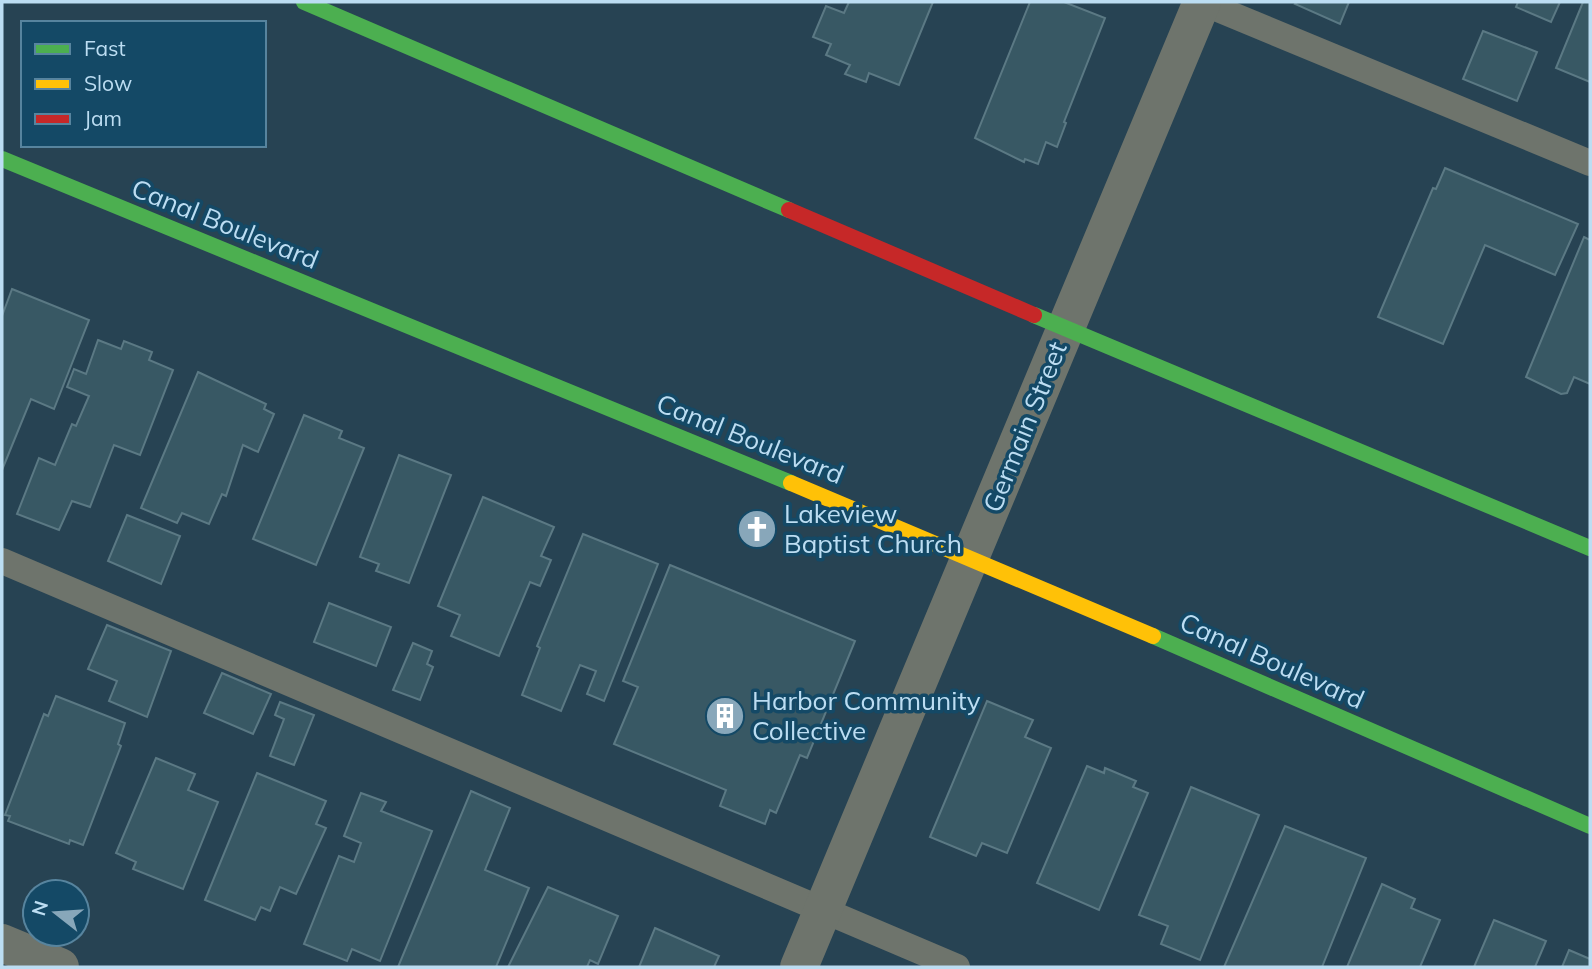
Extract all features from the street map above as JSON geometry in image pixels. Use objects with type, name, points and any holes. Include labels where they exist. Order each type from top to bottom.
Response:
[{"type":"main road","points":[[304,2],[1065,328],[1590,548]]},
{"type":"main road","name":"Canal Boulevard","points":[[2,159],[972,557],[1590,826]]},
{"type":"street","name":"Germain Street","points":[[799,967],[1201,2]]},
{"type":"street","points":[[2,943],[60,967]]},
{"type":"lane","points":[[1201,2],[1590,163]]},
{"type":"lane","points":[[2,561],[957,967]]},
{"type":"building","points":[[849,2],[933,2],[899,85],[869,73],[866,82],[845,74],[850,65],[826,55],[831,44],[813,37],[826,6],[844,13]]},
{"type":"building","points":[[1030,2],[1064,2],[1105,18],[1064,122],[1066,123],[1057,147],[1046,142],[1038,164],[1025,159],[1024,162],[975,138]]},
{"type":"building","points":[[1349,2],[1340,24],[1295,4]]},
{"type":"building","points":[[1518,2],[1560,2],[1551,22],[1516,7]]},
{"type":"building","points":[[1583,2],[1590,2],[1590,82],[1556,68]]},
{"type":"building","points":[[1483,31],[1537,52],[1517,101],[1463,79]]},
{"type":"building","points":[[1445,168],[1578,224],[1555,275],[1485,245],[1443,344],[1378,317],[1433,188],[1436,189]]},
{"type":"building","points":[[1584,237],[1590,240],[1590,384],[1574,377],[1567,393],[1561,394],[1526,377]]},
{"type":"building","points":[[12,289],[89,320],[54,409],[31,399],[2,470],[2,316]]},
{"type":"building","points":[[98,340],[121,349],[124,341],[152,352],[149,360],[173,370],[140,455],[114,445],[90,507],[72,501],[59,530],[17,514],[39,458],[55,465],[72,424],[76,426],[89,396],[67,387],[74,369],[86,374]]},
{"type":"building","points":[[198,372],[266,404],[264,409],[274,414],[258,452],[243,445],[226,496],[222,494],[209,524],[182,513],[177,523],[141,508]]},
{"type":"building","points":[[304,415],[342,431],[339,438],[364,448],[316,565],[253,539]]},
{"type":"building","points":[[399,455],[451,475],[409,583],[376,571],[379,564],[360,557]]},
{"type":"building","points":[[483,497],[554,527],[541,556],[551,560],[540,586],[530,582],[499,656],[451,636],[460,615],[438,606]]},
{"type":"building","points":[[127,515],[180,536],[161,584],[108,561]]},
{"type":"building","points":[[583,534],[658,564],[604,701],[587,694],[596,671],[580,665],[561,711],[522,695],[540,648],[537,646]]},
{"type":"building","name":"Harbor Community Collective","points":[[670,565],[855,641],[807,758],[800,755],[776,813],[770,810],[765,824],[720,806],[726,790],[614,744],[638,687],[623,681]]},
{"type":"building","points":[[329,603],[391,627],[376,666],[314,642]]},
{"type":"building","points":[[107,625],[171,651],[147,717],[109,701],[117,681],[88,669]]},
{"type":"building","points":[[413,643],[432,651],[427,664],[433,667],[420,700],[393,690]]},
{"type":"building","points":[[222,673],[271,694],[253,734],[204,713]]},
{"type":"building","points":[[56,696],[125,723],[118,744],[121,746],[83,845],[70,840],[69,844],[8,821],[10,816],[5,815],[44,714],[48,716]]},
{"type":"building","points":[[987,701],[1033,720],[1025,737],[1051,748],[1007,853],[982,843],[976,856],[930,837]]},
{"type":"building","points":[[280,702],[314,715],[294,765],[270,756],[284,719],[275,715]]},
{"type":"building","points":[[156,758],[195,774],[188,790],[218,802],[183,889],[133,869],[136,862],[116,853]]},
{"type":"building","points":[[1087,766],[1104,773],[1105,768],[1136,781],[1133,787],[1148,793],[1099,910],[1037,883]]},
{"type":"building","points":[[257,773],[326,801],[316,824],[326,828],[296,894],[280,887],[270,911],[261,907],[255,920],[205,900]]},
{"type":"building","points":[[1191,787],[1259,815],[1200,960],[1161,944],[1168,926],[1139,915]]},
{"type":"building","points":[[471,791],[510,808],[485,870],[529,888],[496,967],[398,967]]},
{"type":"building","points":[[361,793],[386,802],[381,811],[432,831],[380,961],[352,949],[347,961],[304,944],[339,856],[354,862],[361,843],[344,836]]},
{"type":"building","points":[[1285,826],[1366,858],[1322,967],[1224,967]]},
{"type":"building","points":[[1382,884],[1415,899],[1411,908],[1440,920],[1420,967],[1347,967]]},
{"type":"building","points":[[548,887],[618,916],[598,964],[590,960],[587,967],[508,967]]},
{"type":"building","points":[[1494,920],[1546,941],[1535,967],[1474,967]]},
{"type":"building","points":[[655,928],[719,956],[714,967],[639,967]]},
{"type":"building","points":[[1569,950],[1590,959],[1590,967],[1562,967]]},
{"type":"traffic: fast","points":[[304,2],[789,210]]},
{"type":"traffic: fast","points":[[2,159],[791,483]]},
{"type":"traffic: fast","points":[[1034,315],[1590,548]]},
{"type":"traffic: fast","points":[[1153,636],[1590,826]]},
{"type":"traffic: slow","points":[[791,483],[1153,636]]},
{"type":"traffic: jam","points":[[789,210],[1034,315]]},
{"type":"place","name":"Lakeview Baptist Church","points":[[757,529]]},
{"type":"place","name":"Harbor Community Collective","points":[[725,716]]}]
